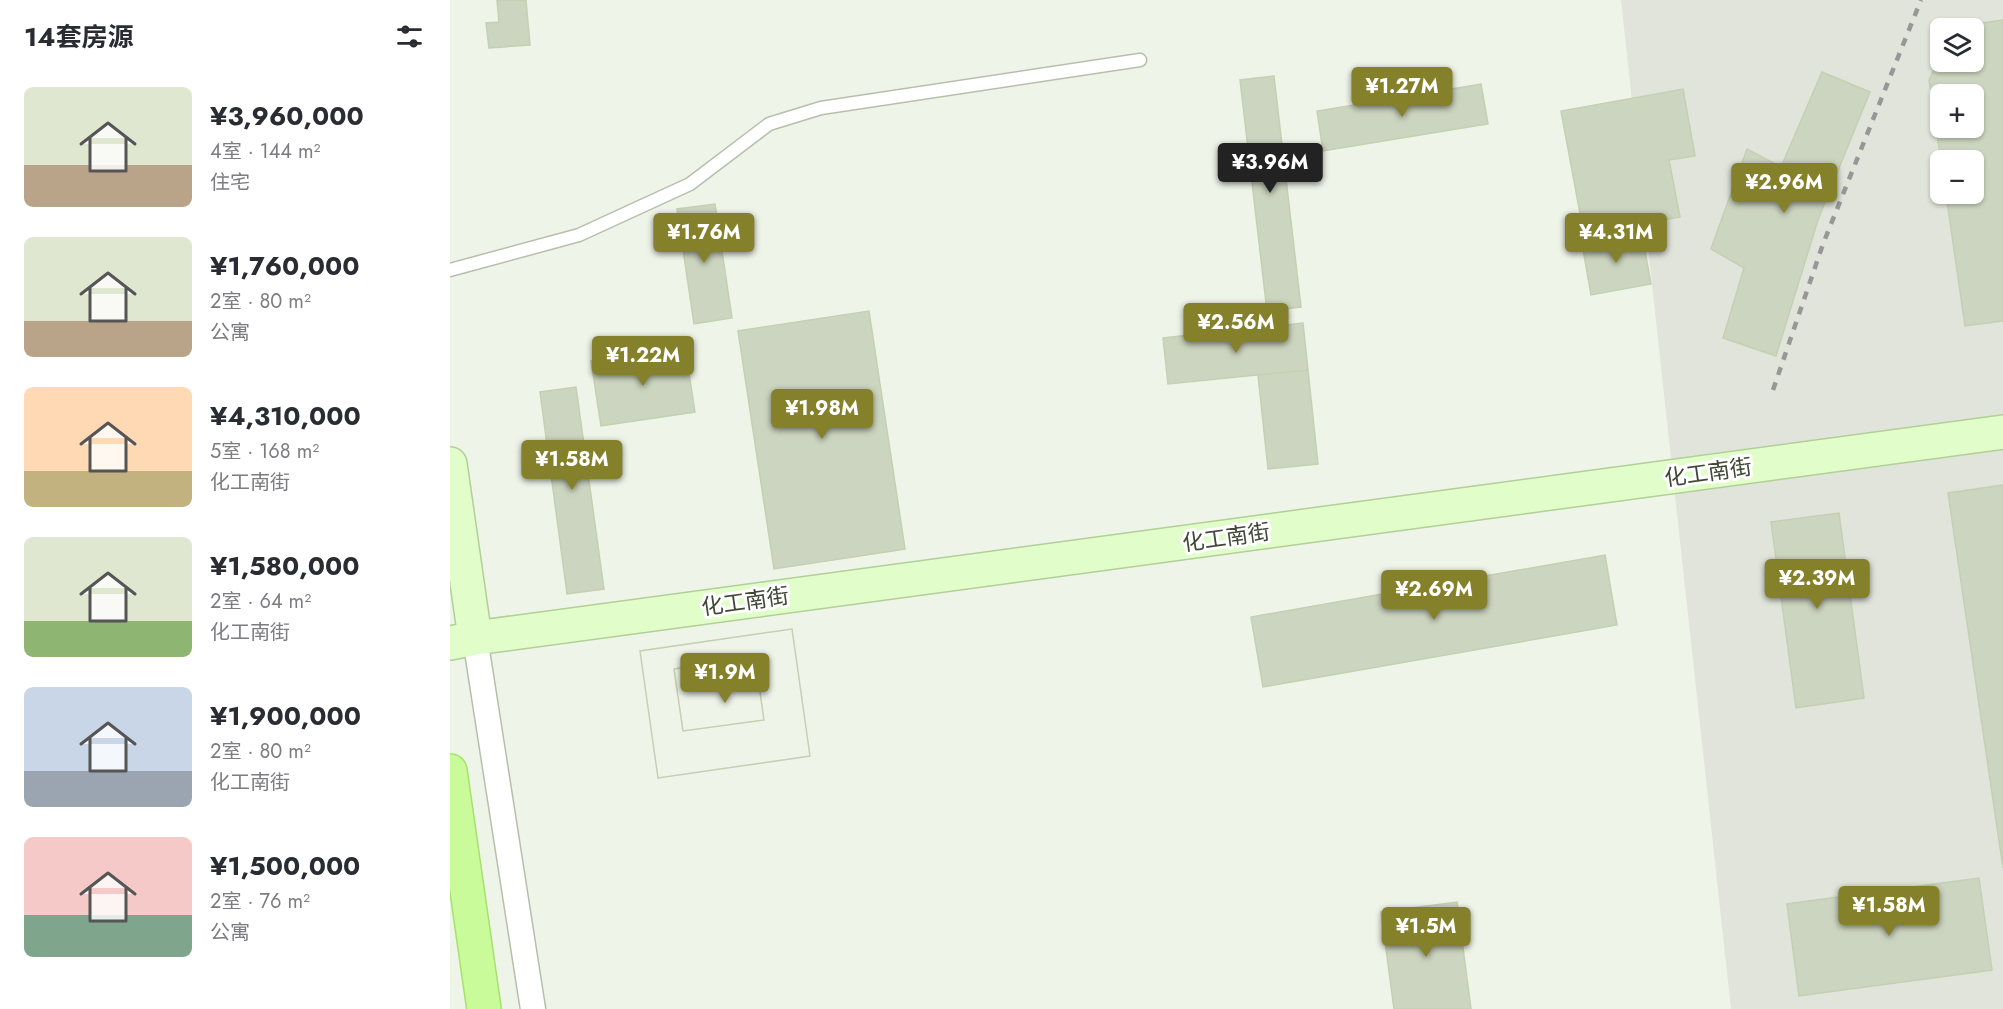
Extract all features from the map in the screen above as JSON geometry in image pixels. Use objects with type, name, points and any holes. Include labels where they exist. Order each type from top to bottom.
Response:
[{"type":"main road","points":[[450,771],[484,1009]]},
{"type":"street","name":"化工南街","points":[[463,640],[2003,432]]},
{"type":"street","points":[[450,464],[463,640],[533,1009]]},
{"type":"lane","points":[[450,270],[579,235],[690,184],[769,124],[821,108],[1140,60]]},
{"type":"shaded area","points":[[1621,0],[2003,0],[2003,1009],[1731,1009]]},
{"type":"building","points":[[497,0],[526,0],[530,45],[489,48],[486,23],[499,22]]},
{"type":"building","points":[[2003,20],[2003,321],[1965,326],[1947,204],[1984,204],[1984,150],[1939,150],[1938,138],[1984,138],[1984,84],[1930,84],[1930,87],[1929,80],[1933,72],[1984,72],[1984,23]]},
{"type":"building","points":[[1822,72],[1870,92],[1818,220],[1776,356],[1723,338],[1744,268],[1711,249],[1747,149],[1781,167]]},
{"type":"building","points":[[1274,76],[1301,307],[1267,311],[1240,80]]},
{"type":"building","points":[[1481,84],[1488,124],[1323,151],[1317,111]]},
{"type":"building","points":[[1683,89],[1695,156],[1669,160],[1680,217],[1584,235],[1561,111]]},
{"type":"building","points":[[715,204],[732,318],[694,324],[677,209]]},
{"type":"building","points":[[1642,234],[1651,284],[1591,295],[1582,244]]},
{"type":"building","points":[[869,311],[905,549],[774,569],[738,331]]},
{"type":"building","points":[[1303,323],[1308,370],[1168,384],[1163,338]]},
{"type":"building","points":[[685,347],[695,412],[601,426],[591,361]]},
{"type":"building","points":[[1308,370],[1318,464],[1268,469],[1258,375]]},
{"type":"building","points":[[576,387],[604,589],[567,594],[540,392]]},
{"type":"building","points":[[2003,485],[2003,868],[1948,493]]},
{"type":"building","points":[[1839,513],[1864,698],[1796,708],[1771,522]]},
{"type":"building","points":[[1605,555],[1617,625],[1263,687],[1251,617]]},
{"type":"building","points":[[792,629],[810,756],[658,778],[640,651]],"holes":[[[755,658],[764,720],[683,731],[674,669]]]},
{"type":"building","points":[[792,629],[810,756],[658,778],[640,651]]},
{"type":"building","points":[[755,658],[764,720],[683,731],[674,669]]},
{"type":"building","points":[[1979,878],[1992,970],[1799,996],[1787,904]]},
{"type":"building","points":[[1457,902],[1471,1009],[1394,1009],[1381,912]]},
{"type":"railway","points":[[1773,390],[1823,244],[1921,0]]}]
